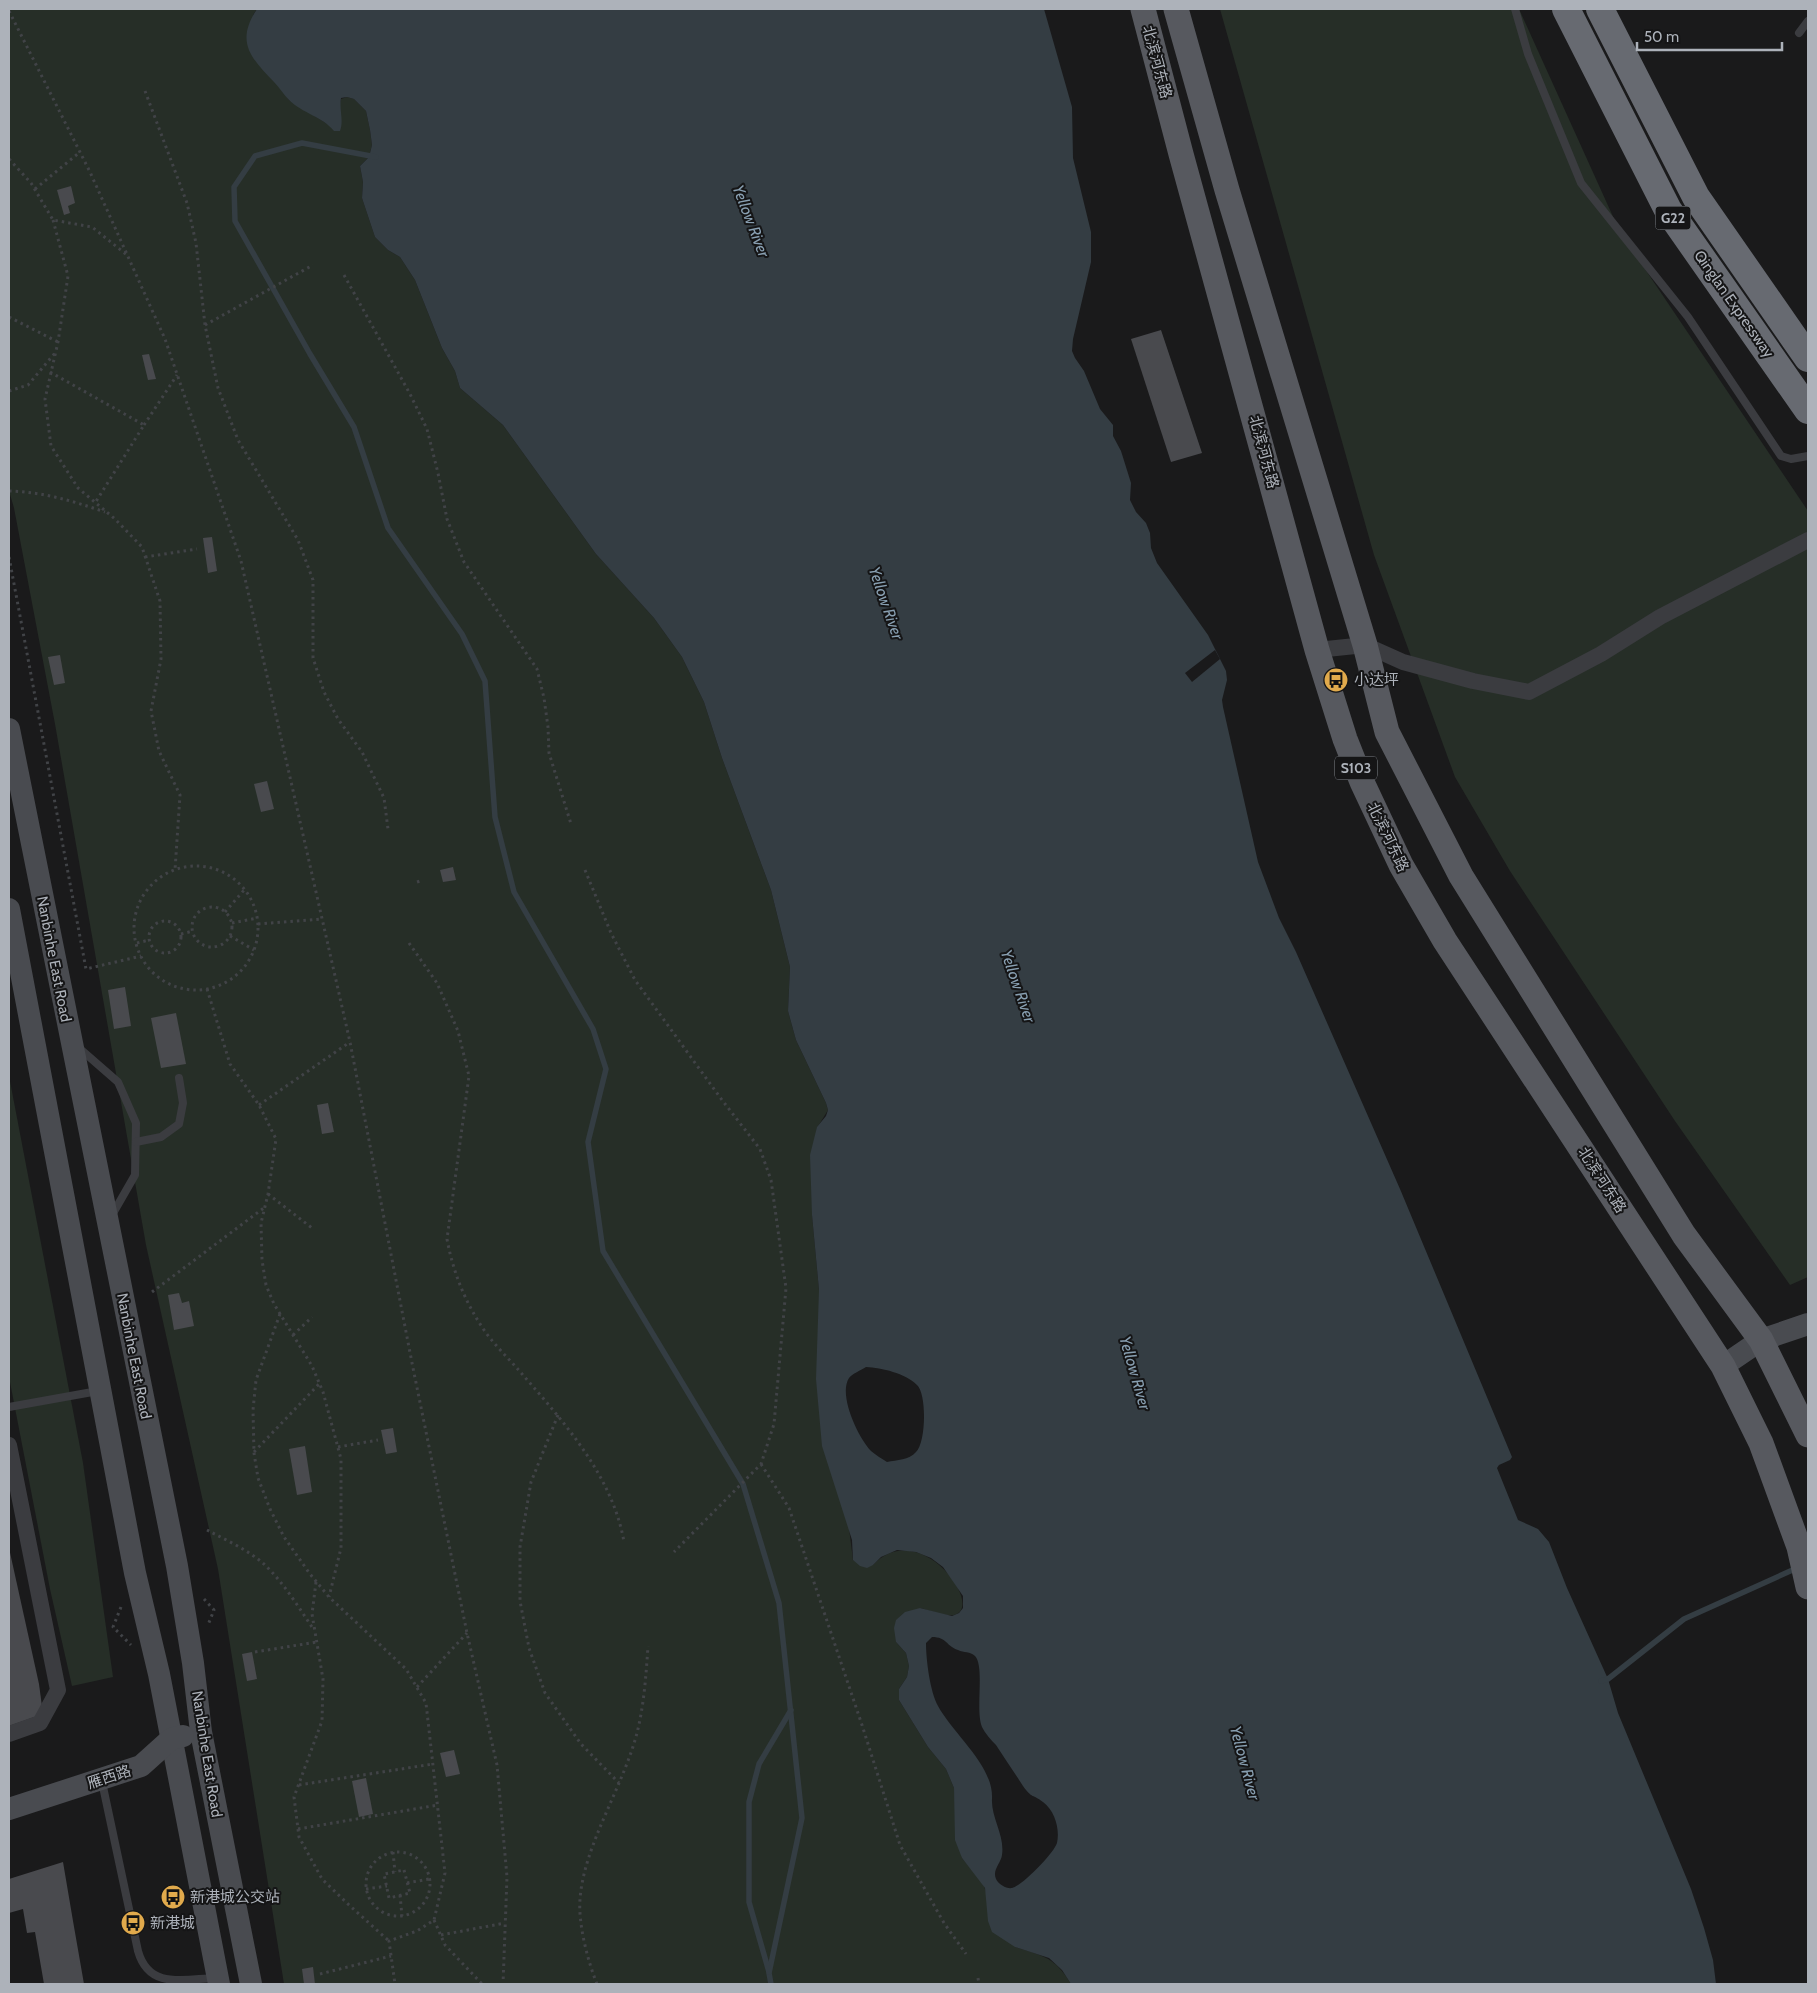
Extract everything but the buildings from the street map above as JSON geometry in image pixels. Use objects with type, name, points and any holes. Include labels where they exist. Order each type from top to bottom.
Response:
[{"type":"highway","name":"Qinglan Expressway","points":[[1566,9],[1668,210],[1808,410]]},
{"type":"highway","name":"Qinglan Expressway","points":[[1600,9],[1696,197],[1808,358]]},
{"type":"main road","name":"北滨河东路","points":[[1143,9],[1317,650],[1345,739],[1362,782],[1384,832],[1422,903],[1723,1366],[1761,1443],[1799,1547],[1808,1587]]},
{"type":"main road","name":"S103","points":[[1176,9],[1227,190],[1365,645],[1387,732],[1461,876],[1684,1234],[1761,1340],[1808,1434]]},
{"type":"main road","name":"Nanbinhe East Road","points":[[9,729],[16,803],[71,1041],[177,1566],[194,1663],[200,1732],[251,1984]]},
{"type":"main road","name":"Nanbinhe East Road","points":[[9,908],[135,1573],[159,1674],[218,1981]]},
{"type":"main road","points":[[1723,1366],[1761,1340],[1808,1324]]},
{"type":"main road","name":"雁西路","points":[[9,1809],[141,1766],[171,1739],[200,1732]]},
{"type":"street","points":[[1317,650],[1365,645],[1403,662],[1473,681],[1529,692],[1601,654],[1660,617],[1808,540]]},
{"type":"street","points":[[9,1445],[58,1690],[40,1723],[9,1734]]},
{"type":"lane","points":[[1515,9],[1528,54],[1581,184],[1688,317],[1780,456],[1791,458],[1808,456]]},
{"type":"lane","points":[[1799,33],[1808,21]]},
{"type":"lane","points":[[71,1041],[118,1082],[136,1123],[135,1175],[108,1223]]},
{"type":"lane","points":[[136,1142],[161,1137],[179,1124],[183,1104],[179,1078]]},
{"type":"lane","points":[[9,1407],[101,1391]]},
{"type":"lane","points":[[102,1780],[138,1951],[146,1969],[153,1976],[162,1980],[218,1981]]},
{"type":"path","points":[[9,11],[80,152],[165,339],[241,561],[350,1042],[413,1368],[467,1633],[497,1765],[507,1877],[503,1984]]},
{"type":"path","points":[[145,91],[187,203],[196,243],[205,325],[218,388],[238,440],[298,540],[313,580],[314,658],[328,701],[338,719],[362,752],[384,798],[388,829]]},
{"type":"path","points":[[35,189],[80,152]]},
{"type":"path","points":[[9,159],[35,189],[53,220],[68,276],[57,350],[50,372],[45,399],[51,446],[78,488],[107,512],[142,548],[160,601],[161,659],[150,711],[158,752],[180,795],[175,870]]},
{"type":"path","points":[[53,220],[92,227],[127,256]]},
{"type":"path","points":[[205,325],[313,265]]},
{"type":"path","points":[[344,274],[410,394],[427,429],[438,473],[446,519],[464,562],[537,669],[544,698],[549,753],[571,824]]},
{"type":"path","points":[[9,317],[58,342]]},
{"type":"path","points":[[9,391],[28,385],[57,350]]},
{"type":"path","points":[[50,372],[144,426]]},
{"type":"path","points":[[96,503],[177,374]]},
{"type":"path","points":[[9,491],[31,492],[68,499],[107,512]]},
{"type":"path","points":[[145,557],[198,549]]},
{"type":"path","points":[[9,557],[86,969],[141,956]]},
{"type":"path","points":[[188,866],[209,867],[229,875],[245,889],[255,908],[258,929],[254,950],[244,968],[227,982],[207,989],[187,989],[168,983],[152,972],[141,956],[134,937],[135,917],[141,898],[153,882],[169,871],[175,870],[188,866]]},
{"type":"path","points":[[586,870],[611,932],[635,980],[760,1149],[771,1180],[786,1288],[774,1424],[761,1464],[674,1552]]},
{"type":"path","points":[[225,912],[245,889]]},
{"type":"path","points":[[212,907],[225,912],[232,923],[230,936],[220,945],[207,946],[196,939],[193,931],[193,921],[200,911],[212,907]]},
{"type":"path","points":[[232,923],[257,918]]},
{"type":"path","points":[[258,924],[322,919]]},
{"type":"path","points":[[162,921],[173,922],[181,934],[181,940],[176,949],[166,953],[155,950],[148,935],[153,925],[162,921]]},
{"type":"path","points":[[181,934],[193,931]]},
{"type":"path","points":[[230,936],[254,950]]},
{"type":"path","points":[[137,942],[149,940]]},
{"type":"path","points":[[409,943],[437,983],[458,1032],[469,1076],[447,1239],[451,1264],[462,1292],[483,1329],[569,1429],[601,1480],[620,1520],[624,1542]]},
{"type":"path","points":[[207,989],[230,1064],[259,1105],[276,1139],[268,1194],[261,1224],[262,1260],[266,1285],[280,1314],[312,1366],[333,1425],[342,1459],[341,1548],[330,1597]]},
{"type":"path","points":[[259,1105],[350,1042]]},
{"type":"path","points":[[268,1194],[312,1228]]},
{"type":"path","points":[[152,1292],[265,1206]]},
{"type":"path","points":[[280,1314],[256,1380],[253,1410],[254,1452],[258,1478],[270,1509],[284,1537],[316,1581],[330,1597],[406,1669],[426,1703],[445,1872],[434,1920],[445,1945],[482,1984]]},
{"type":"path","points":[[293,1335],[312,1317]]},
{"type":"path","points":[[254,1452],[319,1384]]},
{"type":"path","points":[[558,1415],[531,1482],[520,1547],[520,1601],[529,1648],[545,1694],[581,1744],[619,1783]]},
{"type":"path","points":[[338,1447],[378,1440]]},
{"type":"path","points":[[761,1464],[789,1508],[900,1845],[944,1923],[966,1954]]},
{"type":"path","points":[[207,1530],[231,1542],[264,1564],[292,1598],[315,1632]]},
{"type":"path","points":[[316,1581],[312,1614],[324,1678],[322,1721],[294,1797],[299,1837],[322,1879],[389,1941],[395,1984]]},
{"type":"path","points":[[417,1687],[467,1633]]},
{"type":"path","points":[[255,1652],[317,1642]]},
{"type":"path","points":[[597,1984],[590,1967],[580,1900],[585,1875],[594,1847],[637,1734],[645,1690],[648,1646]]},
{"type":"path","points":[[299,1785],[433,1764]]},
{"type":"path","points":[[298,1829],[438,1805]]},
{"type":"path","points":[[393,1852],[395,1872]]},
{"type":"path","points":[[393,1852],[404,1853],[414,1857],[423,1864],[429,1879],[428,1896],[422,1906],[413,1913],[402,1916],[392,1916],[383,1913],[375,1907],[369,1899],[366,1889],[369,1869],[383,1855],[393,1852]]},
{"type":"path","points":[[404,1870],[410,1893],[389,1898],[384,1874],[395,1872],[404,1870]]},
{"type":"path","points":[[407,1883],[429,1879]]},
{"type":"path","points":[[366,1889],[387,1886]]},
{"type":"path","points":[[400,1896],[402,1916]]},
{"type":"path","points":[[389,1941],[416,1931],[434,1920]]},
{"type":"path","points":[[441,1935],[505,1923]]},
{"type":"path","points":[[320,1974],[391,1956]]},
{"type":"path","points":[[978,1978],[978,1984]]},
{"type":"shaded area","points":[[9,9],[257,9],[253,15],[283,91],[289,100],[329,125],[341,116],[339,107],[341,99],[347,97],[354,99],[366,111],[370,130],[372,145],[369,157],[360,166],[363,182],[362,198],[375,237],[388,250],[400,257],[415,280],[442,348],[455,371],[460,388],[503,425],[596,554],[654,618],[682,657],[704,702],[722,758],[771,890],[790,967],[788,1011],[796,1040],[828,1110],[817,1128],[812,1215],[819,1290],[853,1560],[873,1565],[891,1553],[910,1551],[928,1557],[943,1569],[955,1583],[961,1597],[962,1609],[954,1615],[950,1615],[920,1608],[896,1642],[906,1653],[909,1666],[907,1677],[899,1689],[899,1700],[928,1747],[946,1769],[954,1788],[962,1858],[983,1883],[987,1895],[1015,1947],[1048,1959],[1059,1968],[1071,1984],[284,1984],[218,1569],[146,1245],[55,724],[14,508],[9,491]]},
{"type":"shaded area","points":[[1220,9],[1519,9],[1620,232],[1808,511],[1808,1277],[1790,1285],[1675,1121],[1510,871],[1455,777],[1374,555]]},
{"type":"shaded area","points":[[9,1076],[83,1463],[113,1677],[72,1686],[50,1589],[9,1377]]},
{"type":"water","name":"Yellow River","points":[[257,9],[1044,9],[1072,107],[1073,158],[1091,232],[1091,262],[1073,339],[1072,351],[1084,371],[1100,409],[1113,425],[1113,436],[1121,451],[1131,483],[1130,500],[1136,512],[1146,523],[1150,533],[1151,548],[1157,563],[1208,635],[1226,671],[1227,680],[1222,700],[1223,707],[1258,862],[1279,918],[1296,952],[1400,1189],[1512,1457],[1497,1468],[1518,1520],[1538,1529],[1549,1542],[1567,1588],[1608,1679],[1618,1713],[1691,1889],[1713,1960],[1716,1984],[1071,1984],[1062,1970],[1049,1958],[1015,1947],[992,1932],[988,1921],[985,1888],[962,1858],[955,1840],[954,1788],[946,1769],[928,1747],[899,1700],[899,1689],[907,1677],[909,1666],[906,1653],[896,1642],[894,1628],[896,1620],[905,1612],[920,1608],[952,1616],[959,1613],[963,1608],[963,1596],[943,1567],[931,1558],[916,1552],[897,1550],[881,1557],[867,1568],[860,1566],[853,1560],[852,1540],[822,1446],[816,1379],[819,1290],[812,1215],[810,1155],[817,1127],[826,1116],[828,1110],[796,1040],[788,1011],[790,967],[771,890],[722,758],[704,702],[682,657],[654,618],[596,554],[503,425],[460,388],[455,371],[442,348],[415,280],[400,257],[388,250],[375,237],[362,198],[363,182],[360,166],[369,157],[372,145],[366,111],[354,99],[341,98],[341,127],[340,131],[334,131],[324,122],[294,104],[253,57],[247,40],[250,21]],"holes":[[[866,1367],[900,1374],[912,1381],[920,1390],[924,1408],[922,1439],[916,1452],[910,1457],[887,1462],[871,1451],[855,1426],[848,1405],[846,1385],[850,1377]],[[932,1637],[941,1638],[954,1648],[975,1656],[978,1662],[980,1679],[979,1710],[982,1727],[1026,1790],[1051,1810],[1056,1821],[1058,1838],[1055,1848],[1030,1876],[1012,1888],[1001,1885],[995,1876],[1002,1855],[1002,1840],[992,1806],[991,1787],[987,1775],[935,1700],[928,1667],[926,1643]]]},
{"type":"pier","points":[[1215,650],[1220,659],[1192,682],[1185,673]]},
{"type":"waterway","points":[[376,157],[302,143],[255,156],[234,187],[235,221],[310,354],[354,427],[388,528],[462,634],[485,681],[495,817],[514,892],[593,1029],[606,1069],[588,1142],[603,1251],[743,1484],[779,1603],[802,1818],[769,1973],[771,1984]]},
{"type":"waterway","points":[[1601,1681],[1608,1679],[1684,1619],[1797,1568]]},
{"type":"waterway","points":[[769,1972],[749,1902],[749,1802],[759,1764],[791,1710]]},
{"type":"place","name":"小达坪","points":[[1336,680]]},
{"type":"place","name":"新港城公交站","points":[[173,1897]]},
{"type":"place","name":"新港城","points":[[133,1923]]}]
